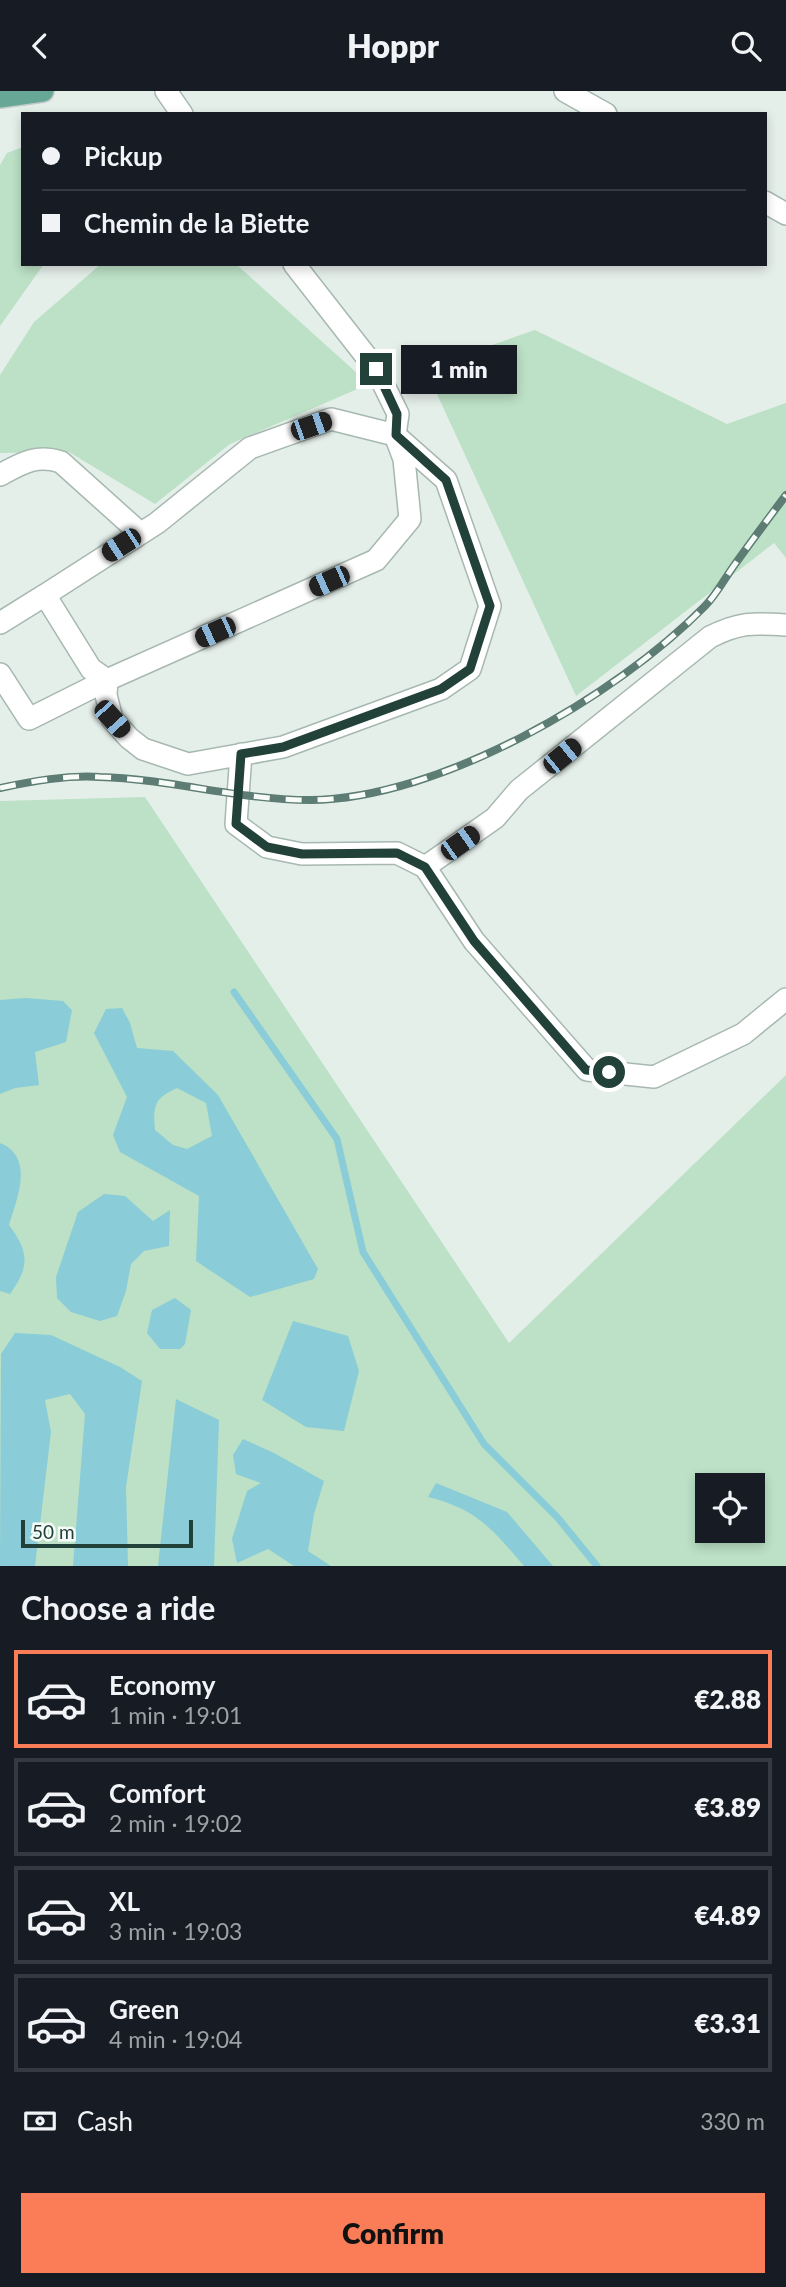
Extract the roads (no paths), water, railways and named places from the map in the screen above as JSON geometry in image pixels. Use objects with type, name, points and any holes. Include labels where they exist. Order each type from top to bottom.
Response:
[{"type":"main road","points":[[0,97],[41,91]]},
{"type":"street","points":[[166,91],[181,112]]},
{"type":"street","points":[[565,91],[602,112]]},
{"type":"street","points":[[0,674],[29,719],[107,680],[376,561],[410,519],[404,459],[396,435],[397,414],[376,369],[296,266]]},
{"type":"street","points":[[0,623],[157,523],[250,448],[331,419],[396,435],[446,480],[490,606],[470,669],[441,689],[283,747],[188,764],[143,750],[112,719],[106,695],[107,680]]},
{"type":"street","points":[[0,475],[23,462],[46,457],[61,462],[141,533]]},
{"type":"street","points":[[45,595],[91,669],[107,680]]},
{"type":"street","points":[[425,867],[495,818],[519,790],[710,637],[735,625],[786,625]]},
{"type":"street","points":[[241,754],[236,824],[267,847],[302,854],[397,853],[425,867],[474,941],[586,1070],[654,1077],[743,1034],[786,999]]},
{"type":"water","points":[[26,998],[63,1001],[72,1010],[66,1042],[35,1052],[39,1085],[15,1088],[0,1094],[0,1000]]},
{"type":"water","points":[[122,1008],[130,1023],[137,1048],[173,1051],[218,1095],[318,1269],[314,1279],[250,1297],[196,1261],[199,1196],[120,1152],[113,1135],[127,1097],[94,1033],[106,1009]],"holes":[[[177,1088],[206,1103],[212,1136],[187,1149],[173,1145],[155,1130],[155,1109],[159,1099],[169,1092]]]},
{"type":"water","points":[[0,1143],[11,1149],[17,1158],[21,1179],[9,1225],[20,1243],[25,1259],[21,1275],[10,1294],[0,1291]]},
{"type":"water","points":[[104,1194],[125,1196],[153,1221],[170,1210],[169,1246],[144,1251],[131,1264],[126,1291],[117,1316],[100,1321],[71,1312],[57,1298],[56,1277],[78,1212]]},
{"type":"water","points":[[175,1298],[191,1310],[185,1344],[180,1349],[160,1349],[147,1333],[152,1310]]},
{"type":"water","points":[[293,1321],[348,1336],[359,1371],[344,1431],[306,1427],[262,1400]]},
{"type":"water","points":[[15,1333],[51,1335],[120,1367],[142,1381],[126,1487],[128,1566],[73,1566],[85,1414],[70,1394],[45,1400],[51,1432],[35,1566],[0,1566],[1,1354]]},
{"type":"water","points":[[176,1399],[219,1420],[214,1566],[158,1566]]},
{"type":"water","points":[[243,1439],[324,1481],[314,1514],[308,1551],[331,1566],[294,1566],[268,1549],[237,1563],[232,1539],[247,1491],[261,1483],[236,1474],[233,1455]]},
{"type":"water","points":[[436,1483],[507,1512],[553,1566],[524,1566],[492,1531],[471,1514],[428,1497]]},
{"type":"waterway","points":[[234,992],[337,1139],[363,1252],[484,1444],[558,1518],[597,1566]]},
{"type":"railway","points":[[0,788],[50,779],[100,777],[152,781],[257,797],[310,800],[360,795],[414,782],[468,762],[522,737],[575,707],[624,675],[668,640],[713,597],[786,495]]}]
